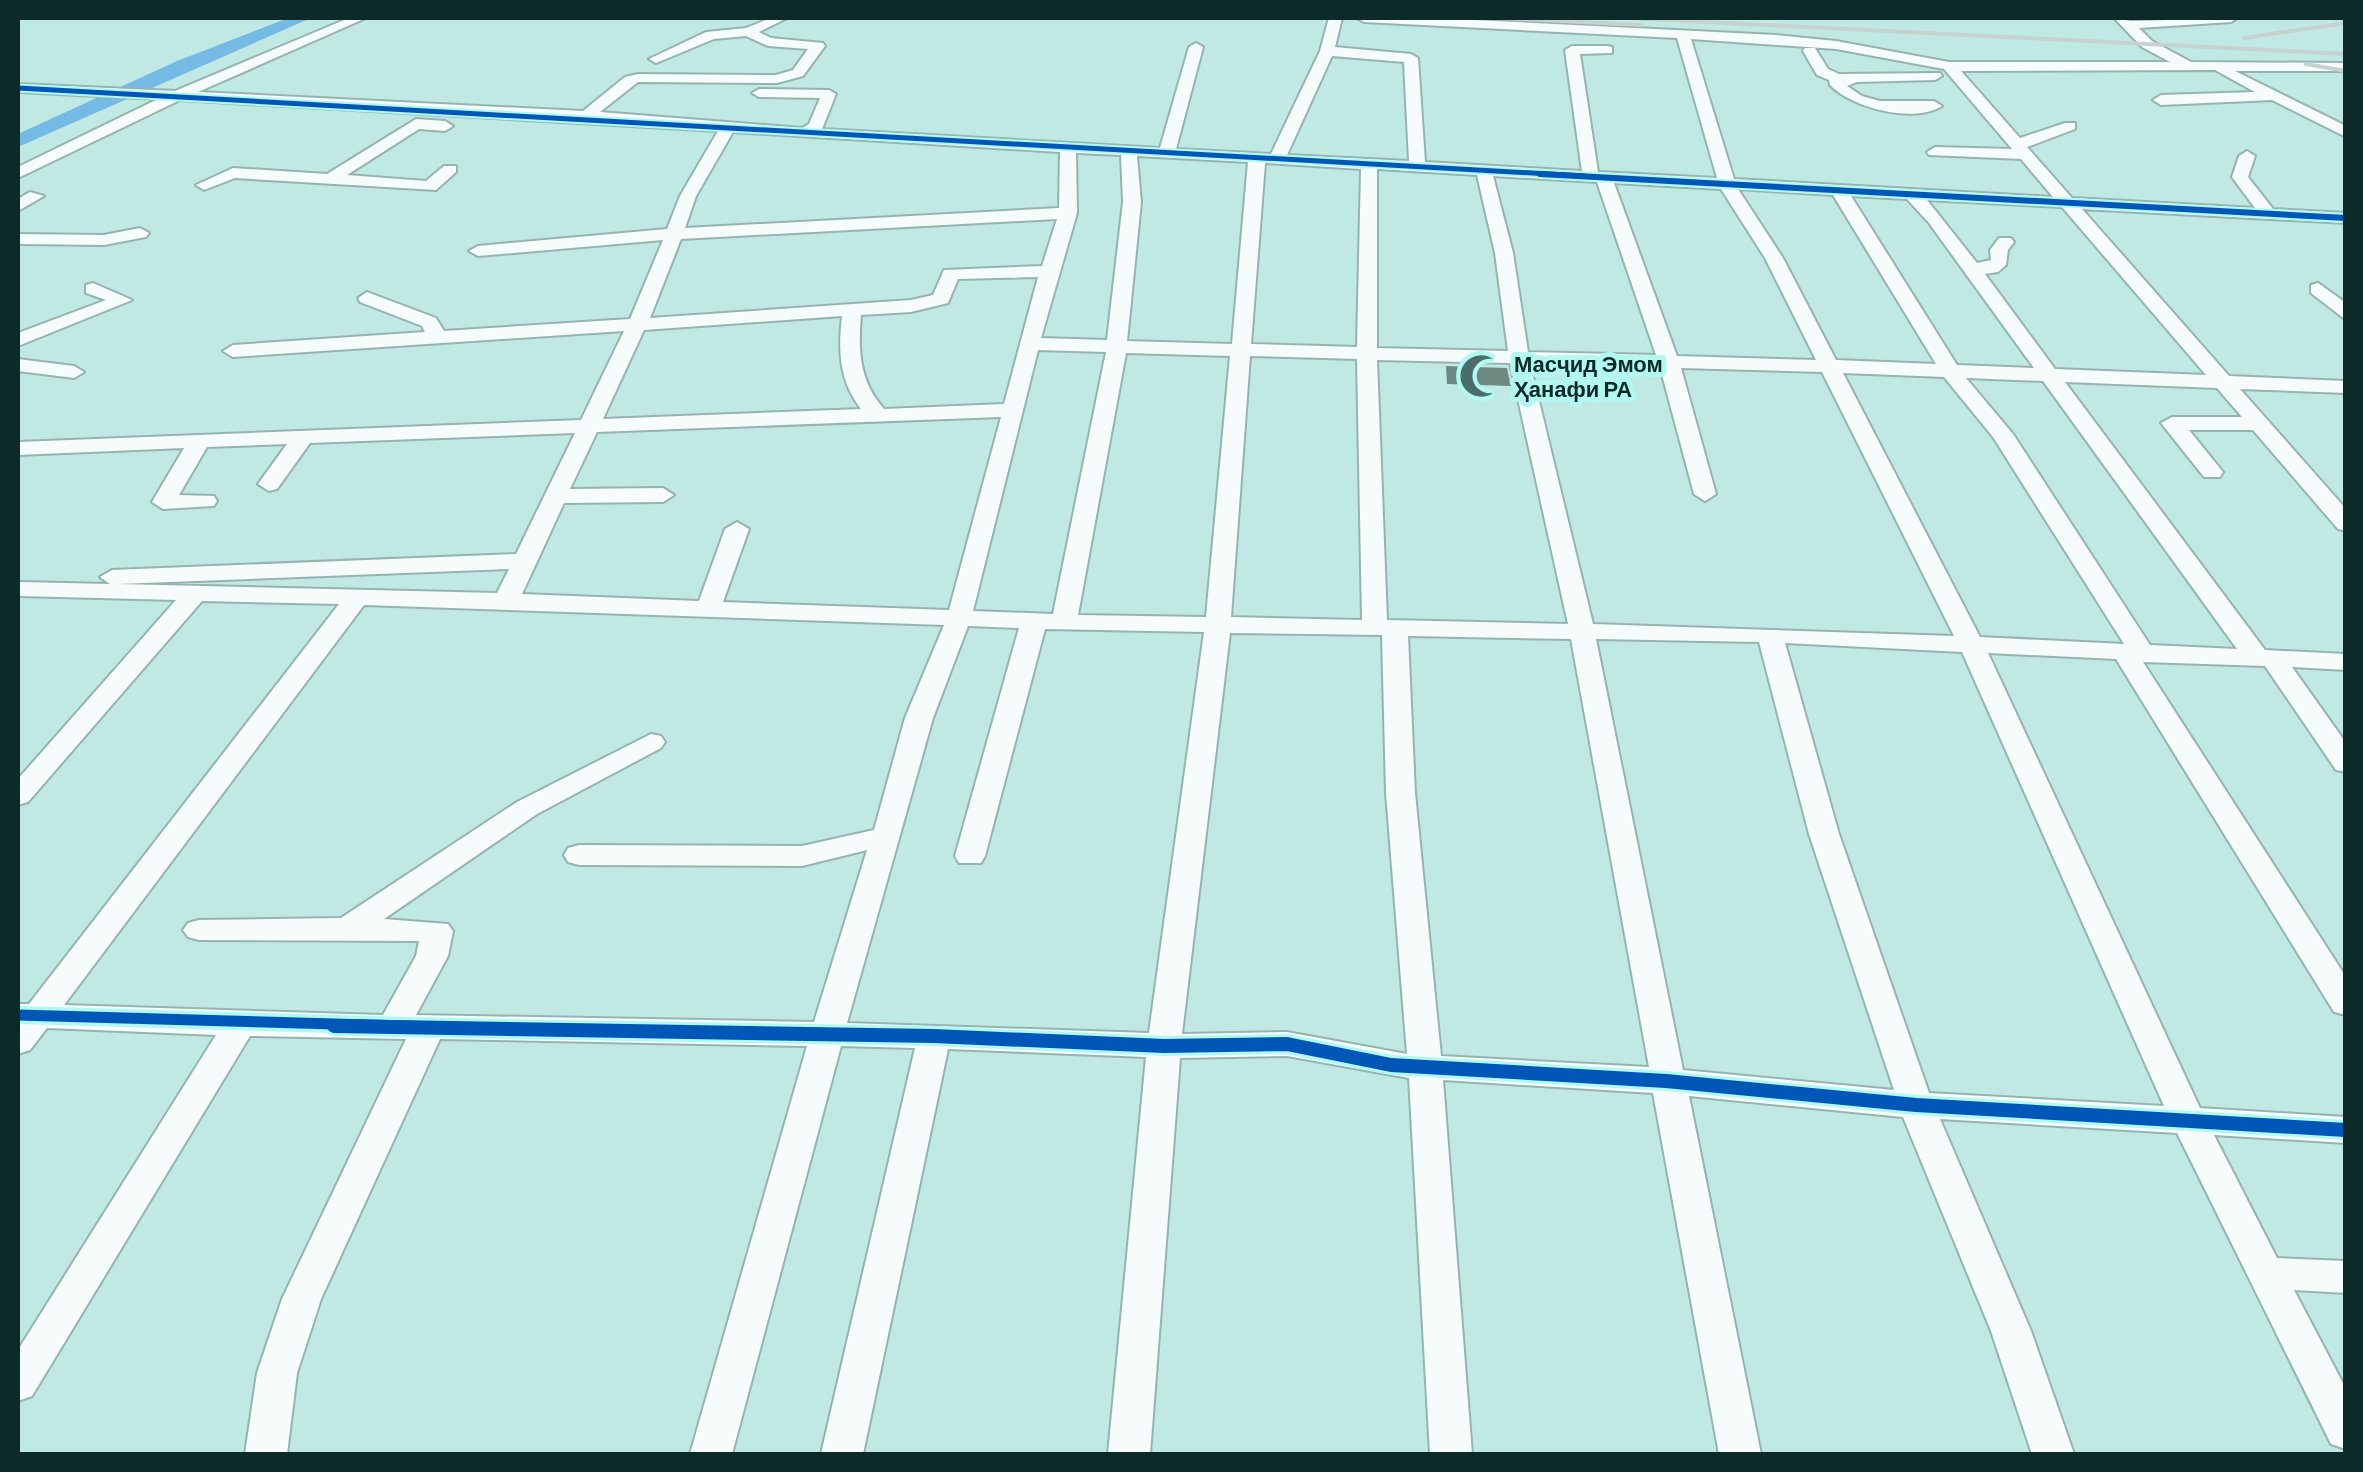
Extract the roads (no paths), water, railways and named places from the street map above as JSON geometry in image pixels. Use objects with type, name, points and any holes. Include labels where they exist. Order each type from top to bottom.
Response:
[{"type":"street","points":[[18,173],[177,96],[358,18]]},
{"type":"street","points":[[656,59],[711,35],[748,32],[781,18]]},
{"type":"street","points":[[1129,1454],[1164,1046],[1218,625],[1242,347],[1268,157],[1327,51],[1336,18]]},
{"type":"street","points":[[1364,18],[1836,45],[1953,70],[2346,524]]},
{"type":"street","points":[[2124,21],[2231,18]]},
{"type":"street","points":[[2124,21],[2147,44],[2188,66]]},
{"type":"street","points":[[587,116],[638,78],[778,79],[798,73],[818,46],[768,42],[748,32]]},
{"type":"street","points":[[1683,36],[1680,53],[1727,185],[1774,258],[1972,646],[2188,1118],[2346,1431]]},
{"type":"street","points":[[1167,152],[1196,47]]},
{"type":"street","points":[[1620,50],[1572,50],[1598,178],[1669,362],[1705,494]]},
{"type":"street","points":[[1327,51],[1411,58],[1417,167]]},
{"type":"street","points":[[1810,51],[1822,72],[1838,78],[1876,78]]},
{"type":"street","points":[[2215,66],[2346,132]]},
{"type":"street","points":[[1934,106],[1872,107],[1844,94],[1835,82],[1953,70],[2346,67]]},
{"type":"street","points":[[18,88],[587,116],[657,116],[805,133],[2346,218]]},
{"type":"street","points":[[619,90],[684,96],[829,94],[816,127],[805,133]]},
{"type":"street","points":[[2161,100],[2273,96]]},
{"type":"street","points":[[330,180],[416,124],[448,126],[470,110]]},
{"type":"street","points":[[506,601],[657,282],[688,196],[730,126]]},
{"type":"street","points":[[1935,152],[2021,149],[2070,126]]},
{"type":"street","points":[[711,1454],[738,1368],[824,1036],[887,836],[919,718],[958,618],[1068,212],[1068,146]]},
{"type":"street","points":[[1064,622],[1117,346],[1132,202],[1129,150]]},
{"type":"street","points":[[2247,156],[2240,177],[2268,214]]},
{"type":"street","points":[[1369,163],[1368,352],[1385,628],[1425,1067],[1436,1288],[1451,1454]]},
{"type":"street","points":[[204,184],[233,173],[430,186],[450,169]]},
{"type":"street","points":[[1484,171],[1504,253],[1518,360],[1582,630],[1740,1454]]},
{"type":"street","points":[[1839,190],[1950,372],[2002,434],[2346,1004]]},
{"type":"street","points":[[1912,194],[2346,764]]},
{"type":"street","points":[[18,206],[36,196]]},
{"type":"street","points":[[478,251],[674,234],[1068,212]]},
{"type":"street","points":[[18,239],[104,240],[140,233]]},
{"type":"street","points":[[1972,268],[1992,268],[2000,261],[1999,250],[2005,242]]},
{"type":"street","points":[[234,351],[936,301],[944,294],[951,274],[1049,271]]},
{"type":"street","points":[[18,340],[123,300],[93,289]]},
{"type":"street","points":[[2318,289],[2346,314]]},
{"type":"street","points":[[367,298],[429,322],[438,336]]},
{"type":"street","points":[[852,309],[849,359],[856,393],[876,413]]},
{"type":"street","points":[[1030,344],[1826,366],[2346,387]]},
{"type":"street","points":[[18,366],[74,372]]},
{"type":"street","points":[[18,448],[1014,410]]},
{"type":"street","points":[[2212,472],[2172,423],[2261,424]]},
{"type":"street","points":[[269,484],[304,436]]},
{"type":"street","points":[[200,440],[163,502],[206,501]]},
{"type":"street","points":[[557,496],[663,495]]},
{"type":"street","points":[[708,609],[731,556],[737,529]]},
{"type":"street","points":[[26,588],[159,573],[525,561]]},
{"type":"street","points":[[26,588],[1064,622],[1770,635],[2346,662]]},
{"type":"street","points":[[18,614],[26,588]]},
{"type":"street","points":[[18,796],[195,594]]},
{"type":"street","points":[[24,1025],[356,599]]},
{"type":"street","points":[[970,856],[1034,621]]},
{"type":"street","points":[[1770,635],[1824,834],[1916,1104],[2011,1331],[2053,1454]]},
{"type":"street","points":[[348,928],[527,808],[651,742]]},
{"type":"street","points":[[579,855],[802,856],[887,836]]},
{"type":"street","points":[[199,930],[348,928],[436,932],[411,1026],[277,1360],[268,1406],[266,1454]]},
{"type":"street","points":[[18,1384],[240,1024]]},
{"type":"street","points":[[24,1025],[411,1026],[934,1036],[1164,1046],[1287,1044],[1367,1063],[1666,1081],[1916,1104],[2346,1130]]},
{"type":"street","points":[[842,1454],[934,1036]]},
{"type":"street","points":[[2266,1273],[2346,1277]]},
{"type":"waterway","points":[[18,141],[183,65],[302,18]]},
{"type":"railway","points":[[1502,18],[1641,25]]},
{"type":"railway","points":[[1627,18],[2346,54]]},
{"type":"railway","points":[[2244,38],[2346,23]]},
{"type":"railway","points":[[2306,64],[2346,71]]},
{"type":"place","name":"Масҷид Эмом Ҳанафи РА","points":[[1481,376]]}]
